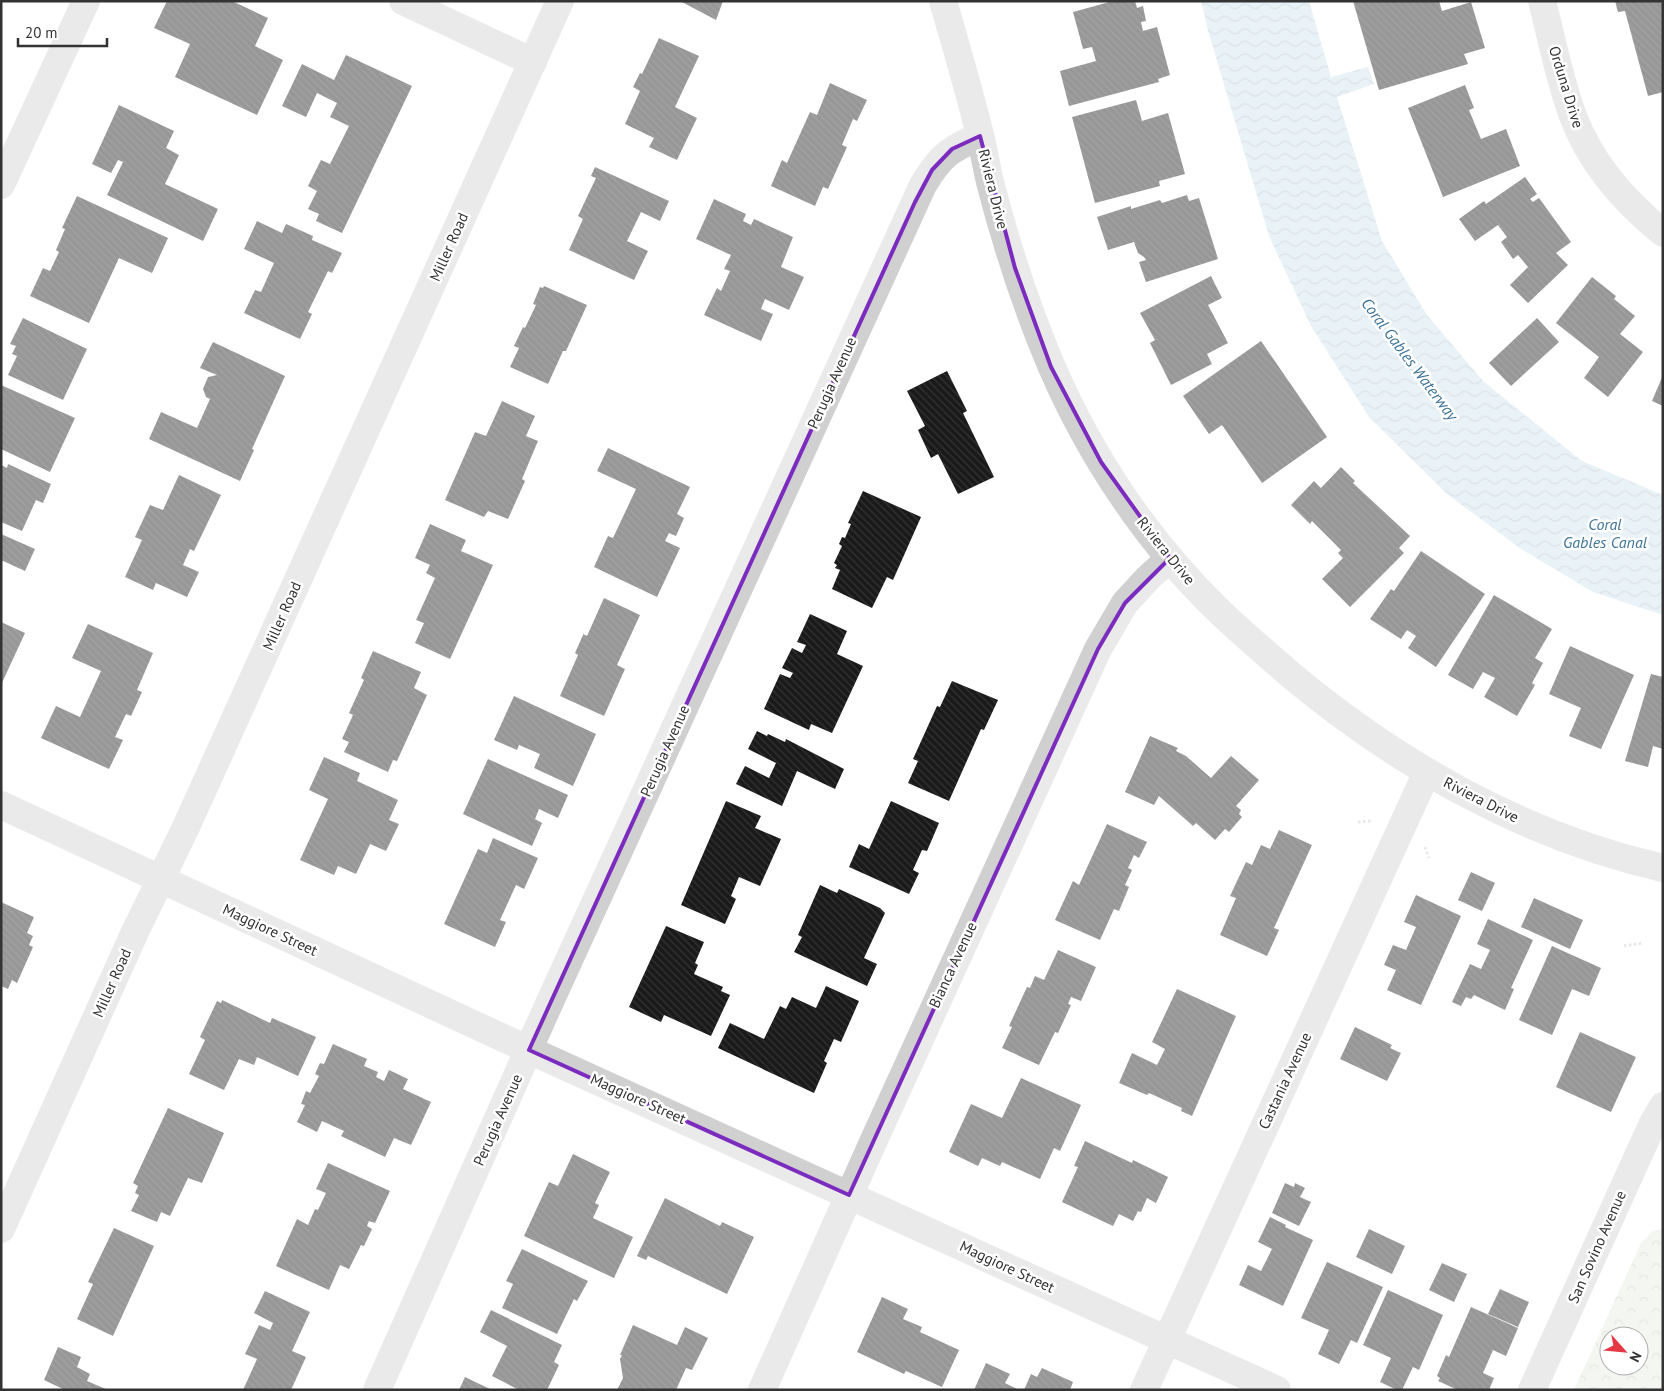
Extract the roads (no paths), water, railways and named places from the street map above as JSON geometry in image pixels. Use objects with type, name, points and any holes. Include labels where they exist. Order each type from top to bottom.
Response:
[{"type":"street","points":[[1,185],[86,1]]},
{"type":"street","points":[[403,1],[533,62]]},
{"type":"street","name":"Miller Road","points":[[1,1229],[160,879],[186,827],[560,1]]},
{"type":"street","name":"Riviera Drive","points":[[943,1],[1015,268],[1051,367],[1075,416],[1101,462],[1170,558],[1219,611],[1312,693],[1391,751],[1426,772],[1499,810],[1565,839],[1628,861],[1663,868]]},
{"type":"street","name":"Orduna Drive","points":[[1542,1],[1567,98],[1582,135],[1593,156],[1626,200],[1663,233]]},
{"type":"street","name":"Perugia Avenue","points":[[377,1390],[529,1050],[923,185],[940,160],[952,149],[980,136]]},
{"type":"street","name":"Bianca Avenue","points":[[762,1390],[849,1195],[1102,643],[1130,596],[1170,558]]},
{"type":"street","name":"Castania Avenue","points":[[1144,1390],[1426,772]]},
{"type":"street","name":"Maggiore Street","points":[[1,805],[529,1050],[1277,1390]]},
{"type":"street","name":"San Sovino Avenue","points":[[1532,1390],[1653,1123],[1663,1106]]},
{"type":"water","name":"Coral Gables Canal","points":[[1201,1],[1309,1],[1331,77],[1368,67],[1374,84],[1337,97],[1382,241],[1427,315],[1484,382],[1582,461],[1663,495],[1663,615],[1593,592],[1521,549],[1447,494],[1369,417],[1311,326],[1269,236]]},
{"type":"water label","name":"Coral Gables Waterway","points":[[1410,359]]}]
